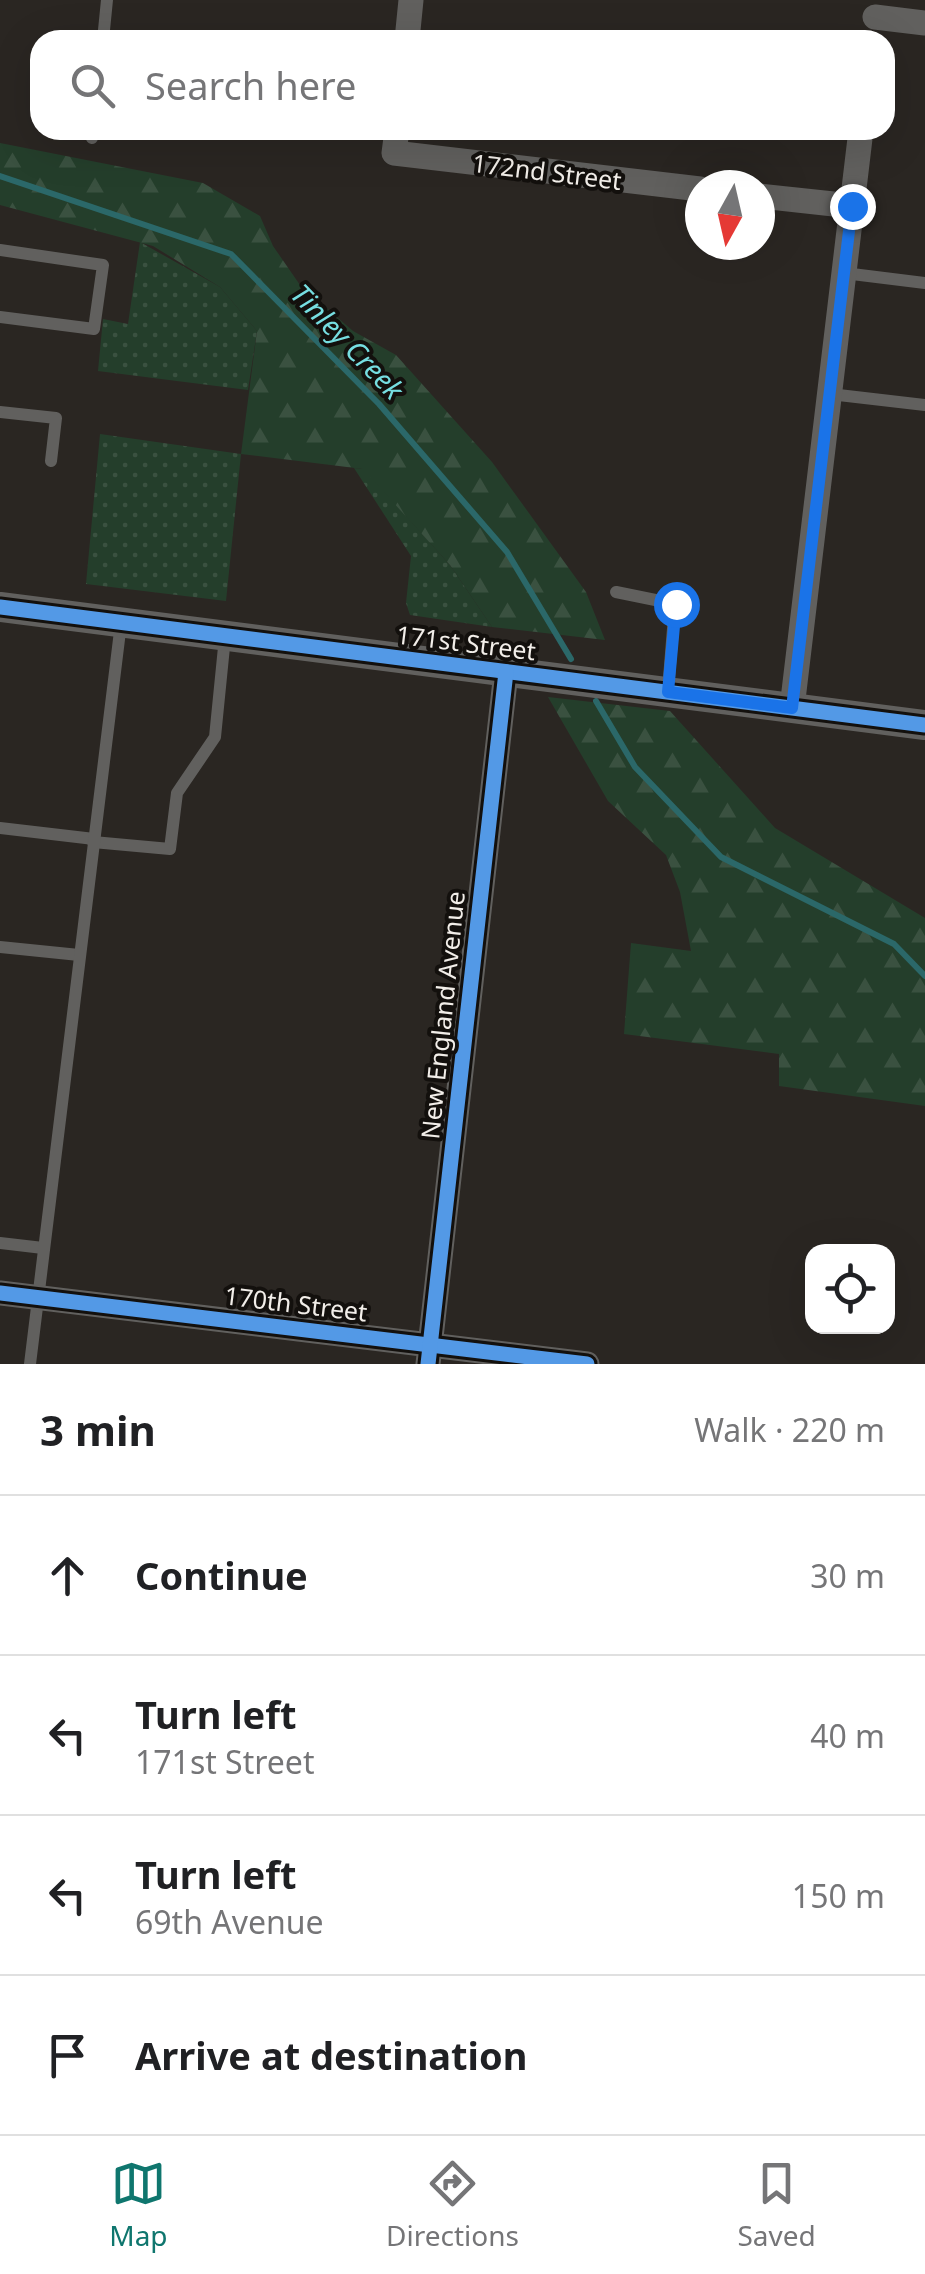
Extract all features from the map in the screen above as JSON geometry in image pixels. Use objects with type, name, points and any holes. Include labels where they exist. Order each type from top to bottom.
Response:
[{"type":"street","points":[[408,30],[411,0]]},
{"type":"street","points":[[874,19],[925,23]]},
{"type":"street","points":[[792,708],[861,140]]},
{"type":"street","name":"172nd Street","points":[[395,141],[685,187]]},
{"type":"street","points":[[775,198],[852,206]]},
{"type":"street","name":"171st Street","points":[[0,608],[925,726]]},
{"type":"street","name":"New England Avenue","points":[[429,1354],[506,672]]},
{"type":"street","name":"170th Street","points":[[0,1293],[429,1354],[587,1364]]},
{"type":"lane","points":[[103,30],[107,0]]},
{"type":"lane","points":[[0,250],[104,265],[94,329],[0,317]]},
{"type":"lane","points":[[844,273],[925,283]]},
{"type":"lane","points":[[830,394],[925,404]]},
{"type":"lane","points":[[0,412],[56,418],[51,460]]},
{"type":"lane","points":[[616,592],[676,604],[668,692]]},
{"type":"lane","points":[[30,1364],[121,623]]},
{"type":"lane","points":[[0,828],[170,849],[177,793],[215,738],[225,636]]},
{"type":"lane","points":[[0,947],[79,956]]},
{"type":"lane","points":[[0,1243],[44,1248]]},
{"type":"green space","points":[[0,143],[203,183],[260,216],[273,246],[300,285],[353,331],[396,355],[492,462],[586,592],[605,640],[492,627],[450,565],[363,469],[241,454],[257,331],[220,287],[153,246],[0,205]]},
{"type":"green space","points":[[140,242],[220,287],[257,331],[248,390],[98,371],[103,319],[128,324]]},
{"type":"green space","points":[[100,434],[241,454],[226,601],[86,584]]},
{"type":"green space","points":[[354,468],[364,469],[450,565],[492,627],[410,615],[406,603],[411,556]]},
{"type":"green space","points":[[548,697],[670,711],[775,828],[925,918],[925,1106],[779,1086],[779,1054],[624,1034],[631,943],[691,951],[680,892],[666,855],[608,801]]},
{"type":"waterway","name":"Tinley Creek","points":[[0,176],[231,254],[379,404],[507,552],[571,659]]},
{"type":"waterway","name":"Tinley Creek","points":[[596,701],[635,767],[721,857],[894,944],[925,976]]},
{"type":"cycle path","points":[[0,607],[925,725]]},
{"type":"cycle path","points":[[428,1364],[506,672]]},
{"type":"cycle path","points":[[0,1293],[587,1364]]},
{"type":"route","points":[[676,604],[668,692],[792,708],[852,206]]}]
